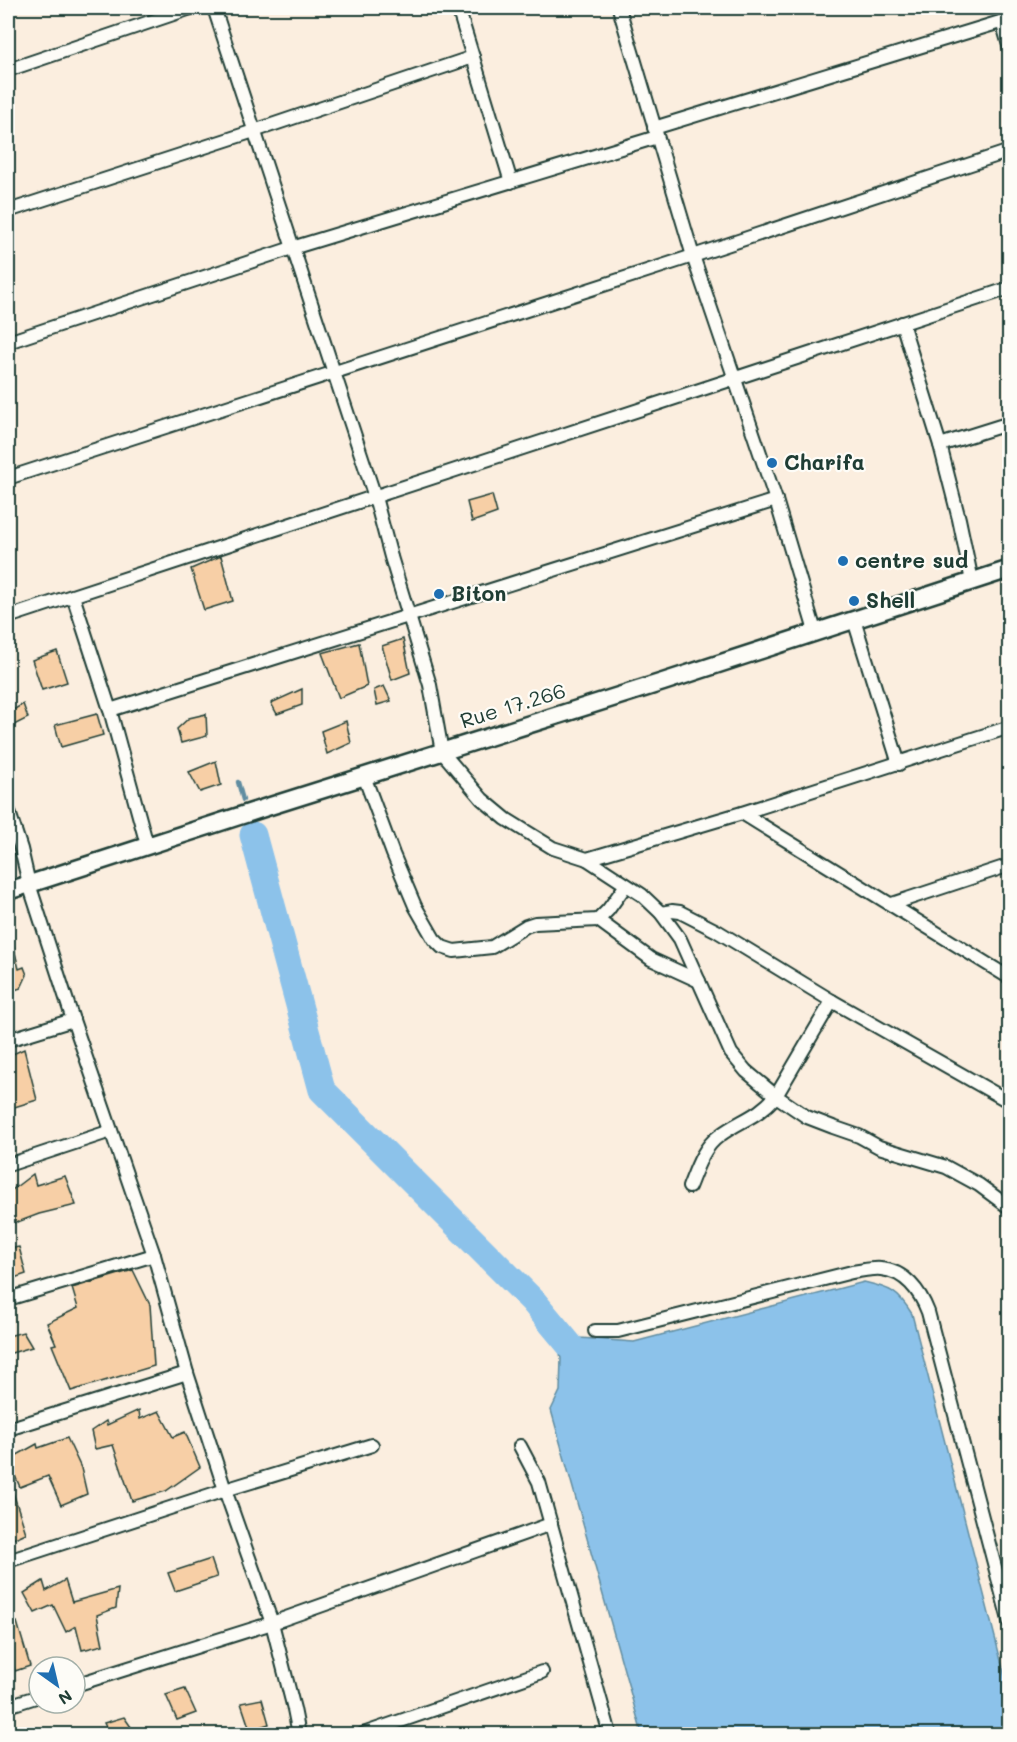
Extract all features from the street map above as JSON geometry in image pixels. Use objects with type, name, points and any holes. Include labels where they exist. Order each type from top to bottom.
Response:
[{"type":"main road","name":"Rue 17.266","points":[[8,891],[1010,569]]},
{"type":"street","points":[[8,69],[191,8]]},
{"type":"street","points":[[214,8],[375,497],[430,685],[441,752],[472,788],[506,819],[553,848],[587,859],[642,895],[661,914],[680,939],[731,1053],[746,1071],[776,1096],[807,1117],[859,1136],[879,1147],[946,1167],[979,1185],[1010,1208]]},
{"type":"street","points":[[458,8],[511,182]]},
{"type":"street","points":[[621,8],[655,133],[693,256],[776,500],[815,631]]},
{"type":"street","points":[[8,342],[292,248],[511,182],[1006,20],[1010,49]]},
{"type":"street","points":[[8,212],[473,57]]},
{"type":"street","points":[[8,478],[1010,151]]},
{"type":"street","points":[[8,616],[1010,288]]},
{"type":"street","points":[[902,323],[940,445],[972,581]]},
{"type":"street","points":[[940,445],[1010,423]]},
{"type":"street","points":[[110,710],[776,500]]},
{"type":"street","points":[[73,596],[110,710],[147,845]]},
{"type":"street","points":[[854,620],[899,764]]},
{"type":"street","points":[[587,859],[742,813],[1010,727]]},
{"type":"street","points":[[364,776],[415,906],[441,947],[454,951],[484,948],[535,923],[598,920],[651,959],[699,981]]},
{"type":"street","points":[[8,808],[29,884],[73,1020],[153,1254],[187,1373],[272,1623],[299,1734]]},
{"type":"street","points":[[742,813],[1010,978]]},
{"type":"street","points":[[892,904],[1010,865]]},
{"type":"street","points":[[598,920],[626,885]]},
{"type":"street","points":[[661,914],[672,911],[680,912],[717,931],[832,1001],[1010,1102]]},
{"type":"street","points":[[689,1187],[709,1146],[719,1136],[766,1108],[776,1096],[832,1001]]},
{"type":"street","points":[[8,1040],[73,1020]]},
{"type":"street","points":[[8,1165],[111,1131]]},
{"type":"street","points":[[8,1299],[153,1254]]},
{"type":"street","points":[[595,1331],[618,1331],[852,1272],[880,1269],[899,1274],[922,1298],[928,1312],[1010,1624]]},
{"type":"street","points":[[8,1429],[187,1373]]},
{"type":"street","points":[[8,1561],[372,1445]]},
{"type":"street","points":[[520,1446],[539,1482],[610,1734]]},
{"type":"street","points":[[87,1681],[272,1623],[551,1524]]},
{"type":"street","points":[[363,1734],[542,1672]]},
{"type":"street","points":[[8,1706],[27,1700]]},
{"type":"water","points":[[864,1282],[880,1286],[898,1295],[912,1314],[1009,1692],[1009,1734],[642,1734],[551,1410],[560,1391],[561,1359],[558,1341],[570,1331],[580,1338],[634,1342]]},
{"type":"building","points":[[492,495],[497,513],[472,522],[467,502]]},
{"type":"building","points":[[221,556],[233,601],[204,610],[191,569]]},
{"type":"building","points":[[403,639],[410,673],[392,680],[382,646]]},
{"type":"building","points":[[359,643],[367,686],[339,698],[322,653]]},
{"type":"building","points":[[57,651],[67,682],[42,690],[32,660]]},
{"type":"building","points":[[384,686],[391,701],[377,705],[374,690]]},
{"type":"building","points":[[302,689],[302,705],[277,714],[271,703]]},
{"type":"building","points":[[23,704],[28,718],[8,728],[8,713]]},
{"type":"building","points":[[97,714],[103,735],[61,747],[55,725]]},
{"type":"building","points":[[206,714],[207,736],[181,743],[177,729],[189,718]]},
{"type":"building","points":[[346,721],[351,743],[327,754],[321,731]]},
{"type":"building","points":[[216,761],[221,785],[200,792],[189,772]]},
{"type":"building","points":[[12,940],[19,969],[24,967],[27,975],[21,988],[8,992],[8,941]]},
{"type":"building","points":[[24,1049],[37,1100],[8,1109],[8,1056]]},
{"type":"building","points":[[33,1174],[36,1185],[65,1176],[76,1205],[39,1214],[8,1225],[8,1193]]},
{"type":"building","points":[[19,1247],[26,1274],[8,1280],[8,1249]]},
{"type":"building","points":[[133,1270],[150,1305],[154,1366],[71,1391],[52,1345],[56,1344],[47,1323],[78,1308],[72,1288]]},
{"type":"building","points":[[23,1332],[32,1347],[8,1354],[8,1336]]},
{"type":"building","points":[[139,1410],[140,1419],[159,1411],[173,1437],[185,1432],[200,1467],[166,1491],[132,1501],[113,1445],[95,1449],[91,1431],[106,1421],[107,1425]]},
{"type":"building","points":[[67,1438],[81,1468],[87,1494],[61,1505],[48,1476],[20,1487],[8,1460],[37,1444],[38,1448]]},
{"type":"building","points":[[10,1483],[26,1533],[8,1541],[8,1484]]},
{"type":"building","points":[[211,1559],[217,1577],[175,1591],[168,1573]]},
{"type":"building","points":[[65,1580],[72,1602],[118,1589],[116,1608],[97,1615],[103,1645],[82,1650],[76,1626],[66,1632],[53,1605],[35,1613],[24,1593],[43,1581],[46,1591]]},
{"type":"building","points":[[17,1622],[27,1656],[27,1667],[15,1671],[8,1648],[8,1626]]},
{"type":"building","points":[[185,1689],[196,1713],[177,1720],[166,1695]]},
{"type":"building","points":[[262,1699],[269,1724],[250,1730],[241,1703]]},
{"type":"building","points":[[124,1717],[136,1734],[109,1734],[104,1723]]},
{"type":"waterway","points":[[238,782],[243,800]]},
{"type":"waterway","points":[[253,835],[322,1090],[533,1301],[587,1366]]},
{"type":"place","name":"Charifa","points":[[772,463]]},
{"type":"place","name":"centre sud","points":[[843,561]]},
{"type":"place","name":"Biton","points":[[439,594]]},
{"type":"place","name":"Shell","points":[[854,601]]}]
